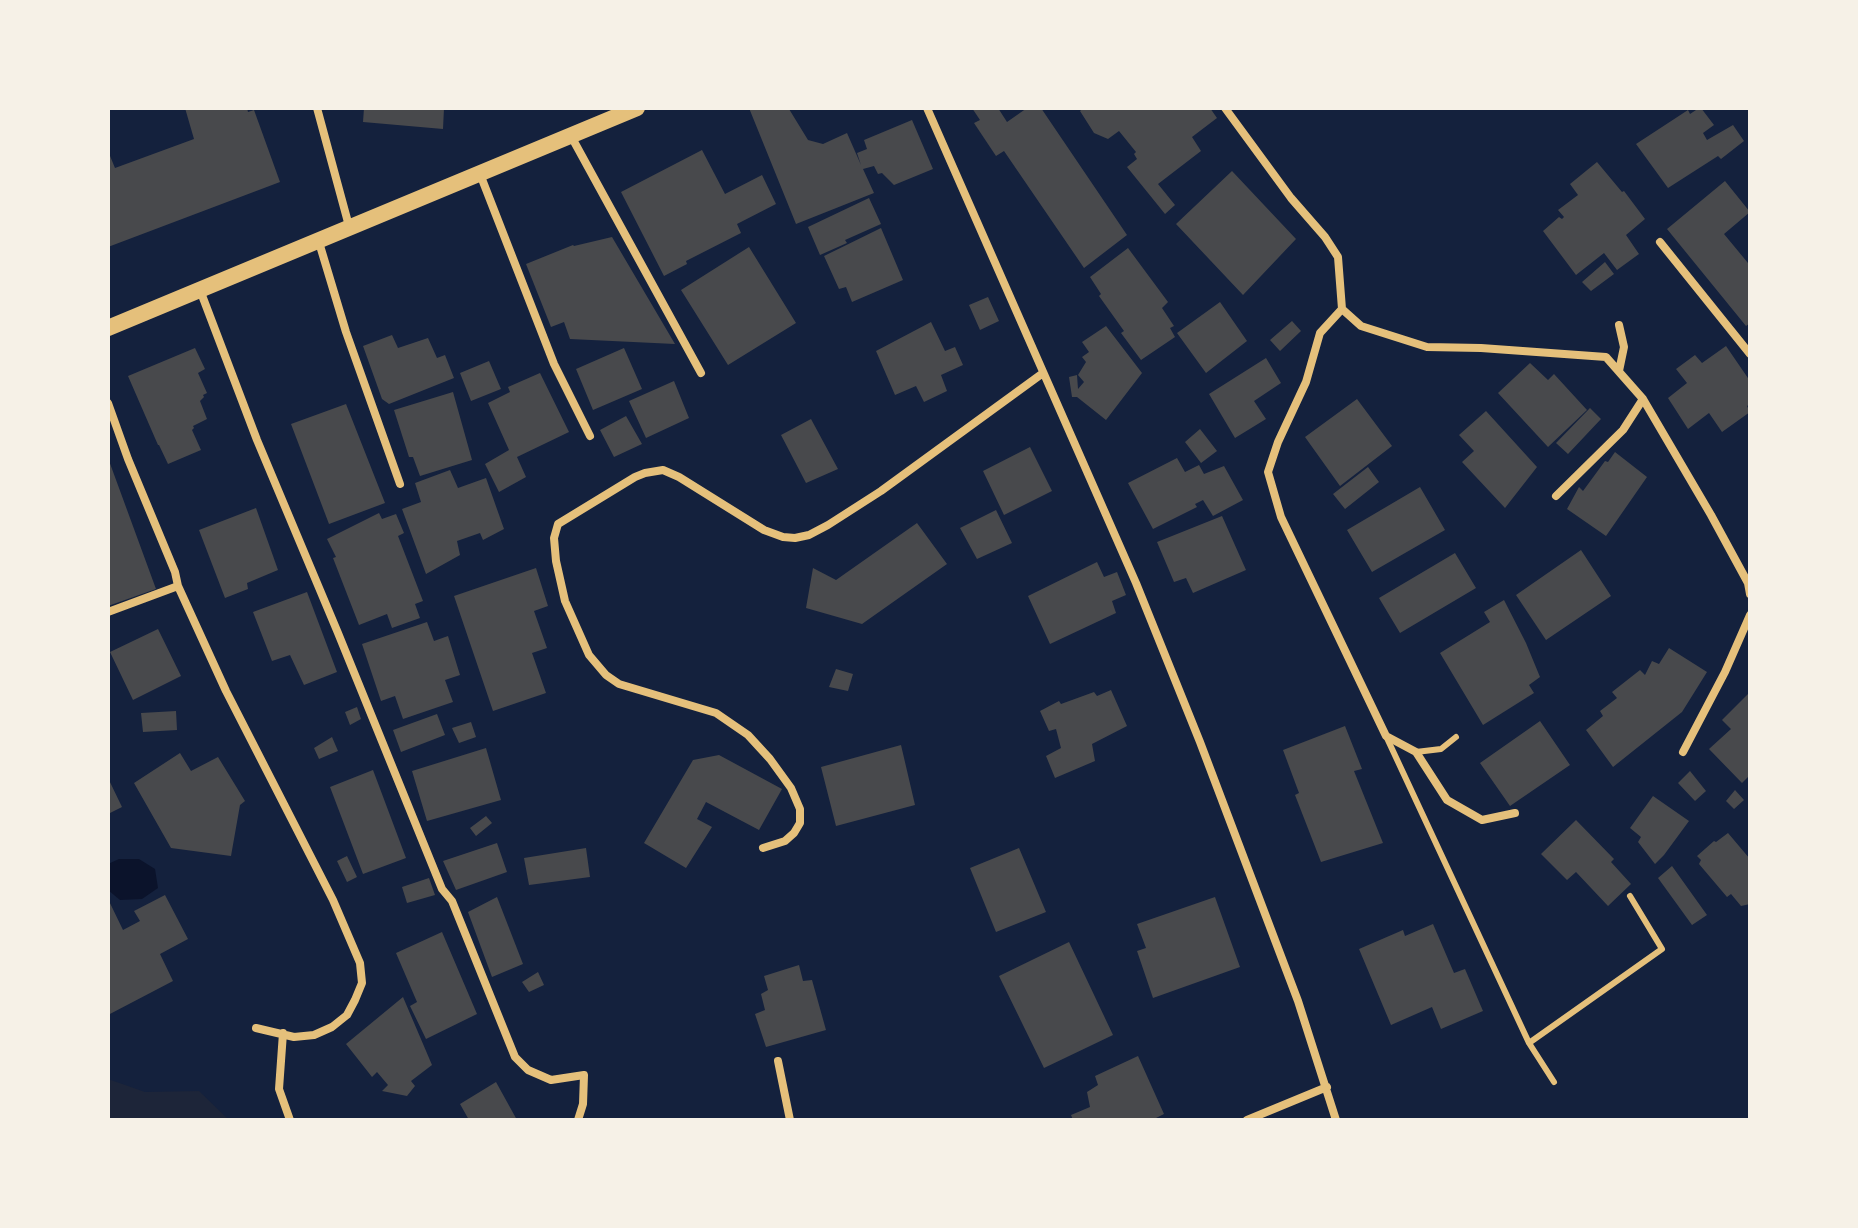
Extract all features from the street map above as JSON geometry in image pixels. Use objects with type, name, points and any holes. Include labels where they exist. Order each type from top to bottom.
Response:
[{"type":"main road","points":[[108,328],[637,108]]},
{"type":"street","points":[[317,108],[349,226]]},
{"type":"street","points":[[927,108],[1136,583],[1298,1001],[1336,1120]]},
{"type":"street","points":[[1225,108],[1338,257],[1342,309],[1361,326],[1427,347],[1606,357],[1643,399],[1711,515],[1748,583],[1750,594]]},
{"type":"street","points":[[571,136],[701,373]]},
{"type":"street","points":[[480,174],[554,364],[590,436]]},
{"type":"street","points":[[318,239],[346,332],[400,484]]},
{"type":"street","points":[[1660,242],[1750,354]]},
{"type":"street","points":[[199,289],[257,440],[442,889],[452,901],[515,1057],[528,1070],[551,1080],[584,1075],[583,1104],[578,1120]]},
{"type":"street","points":[[1342,309],[1320,333],[1306,382],[1278,442],[1268,472],[1281,517],[1386,736],[1416,752],[1447,800],[1482,820],[1515,813]]},
{"type":"street","points":[[1619,325],[1624,347],[1619,371]]},
{"type":"street","points":[[763,848],[785,841],[800,823],[800,809],[791,788],[748,735],[716,713],[619,684],[606,675],[589,655],[565,601],[556,561],[554,538],[558,524],[635,477],[663,470],[764,530],[783,537],[809,535],[881,491],[1043,373]]},
{"type":"street","points":[[1556,496],[1623,430],[1643,399]]},
{"type":"street","points":[[108,403],[178,586],[226,691],[333,900],[360,963],[362,983],[347,1015],[332,1027],[314,1035],[294,1037],[256,1028]]},
{"type":"street","points":[[108,612],[178,586]]},
{"type":"street","points":[[1683,752],[1725,672],[1750,615]]},
{"type":"street","points":[[283,1033],[279,1089],[290,1120]]},
{"type":"street","points":[[778,1061],[790,1120]]},
{"type":"street","points":[[1247,1120],[1327,1087]]},
{"type":"lane","points":[[1386,736],[1529,1043],[1554,1082]]},
{"type":"lane","points":[[1416,752],[1441,749],[1456,737]]},
{"type":"lane","points":[[1529,1043],[1662,949],[1630,896]]},
{"type":"shaded area","points":[[119,859],[139,859],[155,869],[158,888],[142,899],[120,900],[108,890],[108,864]]},
{"type":"shaded area","points":[[108,1079],[145,1092],[199,1091],[229,1120],[108,1120]]},
{"type":"building","points":[[185,108],[254,110],[280,182],[108,247],[108,151],[115,168],[194,139]]},
{"type":"building","points":[[364,108],[444,108],[443,129],[363,122]]},
{"type":"building","points":[[749,108],[789,109],[808,140],[823,144],[847,133],[861,165],[857,153],[867,149],[864,140],[912,120],[933,169],[894,185],[882,173],[878,174],[874,166],[863,169],[874,193],[796,224]]},
{"type":"building","points":[[972,108],[998,108],[1007,122],[1027,108],[1041,108],[1127,235],[1084,268],[1004,151],[996,156],[974,123],[980,120]]},
{"type":"building","points":[[1083,108],[1210,108],[1217,118],[1192,137],[1201,151],[1158,184],[1175,205],[1165,214],[1127,167],[1137,159],[1136,152],[1119,131],[1108,139],[1094,133],[1080,111]]},
{"type":"building","points":[[1699,108],[1714,125],[1703,133],[1707,140],[1733,125],[1744,141],[1721,159],[1718,156],[1668,188],[1636,144],[1688,110],[1690,114]]},
{"type":"building","points":[[702,150],[725,194],[762,175],[776,204],[737,224],[741,233],[664,276],[621,192]]},
{"type":"building","points":[[1597,162],[1645,219],[1626,235],[1639,254],[1617,270],[1604,253],[1576,275],[1543,231],[1559,217],[1564,217],[1558,210],[1578,195],[1570,184]]},
{"type":"building","points":[[1232,171],[1296,239],[1243,295],[1176,224]]},
{"type":"building","points":[[1725,181],[1750,212],[1724,234],[1748,263],[1750,261],[1750,323],[1746,326],[1667,229]]},
{"type":"building","points":[[869,198],[881,224],[820,255],[808,227]]},
{"type":"building","points":[[881,228],[903,280],[852,302],[846,287],[839,289],[824,256]]},
{"type":"building","points":[[612,237],[675,344],[570,339],[564,322],[551,327],[526,264],[573,245]]},
{"type":"building","points":[[749,247],[796,323],[728,365],[681,290]]},
{"type":"building","points":[[1128,248],[1168,302],[1162,308],[1174,326],[1170,328],[1175,337],[1141,360],[1121,333],[1124,331],[1099,296],[1101,294],[1090,277]]},
{"type":"building","points":[[1605,262],[1614,274],[1591,291],[1582,282]]},
{"type":"building","points":[[988,297],[999,321],[980,330],[969,305]]},
{"type":"building","points":[[1220,302],[1247,341],[1206,373],[1177,333]]},
{"type":"building","points":[[1292,321],[1301,331],[1280,351],[1270,340]]},
{"type":"building","points":[[931,322],[945,351],[955,347],[963,365],[941,375],[947,391],[924,402],[916,386],[895,395],[876,351]]},
{"type":"building","points":[[1106,326],[1142,373],[1106,420],[1077,397],[1072,397],[1069,377],[1077,375],[1078,389],[1084,382],[1078,375],[1086,362],[1082,357],[1089,352],[1082,342]]},
{"type":"building","points":[[392,335],[398,348],[428,338],[437,358],[445,355],[454,378],[389,404],[382,399],[363,346]]},
{"type":"building","points":[[1726,346],[1750,381],[1750,404],[1747,406],[1750,412],[1722,432],[1709,413],[1688,429],[1668,398],[1687,383],[1676,369],[1695,355],[1702,363]]},
{"type":"building","points":[[195,348],[205,369],[198,373],[207,393],[200,401],[207,419],[193,426],[192,430],[201,450],[168,464],[128,376]]},
{"type":"building","points":[[624,348],[642,389],[593,410],[576,369]]},
{"type":"building","points":[[1266,358],[1281,383],[1254,401],[1266,419],[1235,438],[1209,394]]},
{"type":"building","points":[[489,361],[501,389],[471,401],[460,373]]},
{"type":"building","points":[[1530,363],[1548,380],[1554,374],[1587,410],[1548,447],[1498,393]]},
{"type":"building","points":[[540,373],[569,432],[517,457],[526,477],[499,492],[485,464],[509,450],[488,403],[510,392],[508,387]]},
{"type":"building","points":[[674,381],[689,418],[646,438],[629,401]]},
{"type":"building","points":[[453,392],[472,460],[420,476],[413,457],[409,457],[394,410]]},
{"type":"building","points":[[1357,399],[1392,446],[1340,486],[1305,437]]},
{"type":"building","points":[[346,404],[385,503],[329,524],[291,424]]},
{"type":"building","points":[[1590,408],[1601,419],[1568,454],[1556,443]]},
{"type":"building","points":[[1486,411],[1537,467],[1505,508],[1462,462],[1474,451],[1459,435]]},
{"type":"building","points":[[626,416],[642,444],[614,457],[600,430]]},
{"type":"building","points":[[811,419],[838,469],[806,483],[781,435]]},
{"type":"building","points":[[1200,429],[1217,451],[1201,463],[1185,442]]},
{"type":"building","points":[[1030,447],[1052,491],[1004,515],[983,471]]},
{"type":"building","points":[[1615,452],[1647,477],[1606,536],[1567,509],[1579,487],[1583,491]]},
{"type":"building","points":[[108,458],[156,589],[108,606]]},
{"type":"building","points":[[1177,458],[1185,472],[1199,465],[1204,474],[1224,466],[1243,500],[1213,516],[1203,500],[1195,504],[1197,507],[1153,529],[1128,483]]},
{"type":"building","points":[[1368,467],[1379,482],[1345,509],[1333,494]]},
{"type":"building","points":[[450,470],[458,488],[486,478],[504,529],[483,540],[480,533],[457,541],[460,555],[426,574],[402,509],[421,502],[415,483]]},
{"type":"building","points":[[1420,487],[1445,530],[1372,572],[1347,530]]},
{"type":"building","points":[[256,508],[278,570],[247,583],[248,589],[225,598],[199,530]]},
{"type":"building","points":[[996,510],[1012,543],[977,559],[960,528]]},
{"type":"building","points":[[379,513],[382,519],[396,514],[404,533],[398,536],[423,601],[415,604],[420,618],[392,628],[387,614],[359,625],[327,539]]},
{"type":"building","points":[[1222,516],[1246,570],[1193,593],[1186,578],[1174,582],[1157,542]]},
{"type":"building","points":[[917,523],[947,564],[862,624],[806,608],[813,568],[836,580]]},
{"type":"building","points":[[1581,550],[1611,596],[1546,640],[1516,595]]},
{"type":"building","points":[[1455,553],[1476,588],[1400,633],[1379,598]]},
{"type":"building","points":[[1097,562],[1104,577],[1117,572],[1126,595],[1112,601],[1116,613],[1050,644],[1028,596]]},
{"type":"building","points":[[536,568],[548,606],[534,611],[547,648],[532,653],[546,693],[493,711],[454,596]]},
{"type":"building","points":[[307,592],[337,672],[304,685],[290,655],[272,661],[253,612]]},
{"type":"building","points":[[1504,600],[1540,677],[1529,685],[1534,693],[1483,725],[1440,653],[1490,622],[1484,612]]},
{"type":"building","points":[[427,622],[434,641],[448,636],[460,675],[445,680],[453,702],[403,719],[395,696],[381,701],[362,644]]},
{"type":"building","points":[[158,629],[181,676],[133,700],[110,652]]},
{"type":"building","points":[[1669,648],[1707,672],[1682,712],[1613,767],[1586,730],[1603,716],[1600,711],[1617,698],[1612,692],[1640,670],[1645,675],[1652,661],[1659,664]]},
{"type":"building","points":[[836,669],[853,674],[848,691],[829,687]]},
{"type":"building","points":[[1111,690],[1127,726],[1092,744],[1095,761],[1055,778],[1046,756],[1061,748],[1056,729],[1049,731],[1040,711],[1059,701],[1061,704],[1094,692],[1097,696]]},
{"type":"building","points":[[1750,692],[1750,775],[1742,783],[1709,749],[1731,729],[1722,720]]},
{"type":"building","points":[[357,707],[361,719],[350,725],[345,712]]},
{"type":"building","points":[[176,711],[177,730],[143,732],[141,713]]},
{"type":"building","points":[[437,714],[445,735],[401,752],[393,730]]},
{"type":"building","points":[[1540,721],[1570,765],[1510,806],[1480,763]]},
{"type":"building","points":[[471,722],[476,737],[459,743],[452,728]]},
{"type":"building","points":[[1345,726],[1362,769],[1354,771],[1383,843],[1321,862],[1295,795],[1299,793],[1283,750]]},
{"type":"building","points":[[332,737],[338,751],[319,759],[314,748]]},
{"type":"building","points":[[901,745],[915,805],[836,826],[821,767]]},
{"type":"building","points":[[486,748],[501,800],[427,821],[412,771]]},
{"type":"building","points":[[180,753],[191,771],[218,757],[245,801],[240,805],[231,856],[171,848],[134,783]]},
{"type":"building","points":[[719,755],[782,789],[759,830],[706,802],[697,819],[712,827],[686,868],[644,843],[693,760]]},
{"type":"building","points":[[373,770],[406,858],[363,874],[330,787]]},
{"type":"building","points":[[1690,771],[1706,791],[1695,801],[1678,783]]},
{"type":"building","points":[[108,778],[122,807],[108,814]]},
{"type":"building","points":[[1735,790],[1744,800],[1734,809],[1726,801]]},
{"type":"building","points":[[1653,796],[1689,821],[1655,864],[1638,842],[1641,837],[1630,828]]},
{"type":"building","points":[[486,816],[492,823],[476,836],[470,828]]},
{"type":"building","points":[[1576,820],[1614,859],[1611,862],[1631,884],[1608,906],[1576,872],[1567,880],[1541,854]]},
{"type":"building","points":[[1728,833],[1750,859],[1750,904],[1741,906],[1731,894],[1727,897],[1699,864],[1701,860],[1697,856]]},
{"type":"building","points":[[497,843],[507,872],[456,890],[443,861]]},
{"type":"building","points":[[586,848],[590,877],[529,885],[524,858]]},
{"type":"building","points":[[1019,848],[1046,912],[996,932],[970,868]]},
{"type":"building","points":[[347,856],[357,877],[347,882],[337,861]]},
{"type":"building","points":[[1672,866],[1707,915],[1692,925],[1658,878]]},
{"type":"building","points":[[429,878],[435,895],[407,903],[402,887]]},
{"type":"building","points":[[165,895],[188,939],[160,954],[173,981],[108,1015],[108,899],[123,930],[140,921],[134,911]]},
{"type":"building","points":[[497,897],[523,964],[492,977],[468,912]]},
{"type":"building","points":[[1215,897],[1240,967],[1153,998],[1137,951],[1146,948],[1137,924]]},
{"type":"building","points":[[1433,924],[1454,973],[1465,969],[1483,1011],[1441,1029],[1432,1007],[1391,1025],[1359,949],[1403,930],[1405,936]]},
{"type":"building","points":[[442,932],[477,1014],[426,1039],[410,1006],[417,1002],[396,953]]},
{"type":"building","points":[[1069,942],[1113,1035],[1044,1068],[999,976]]},
{"type":"building","points":[[799,965],[803,981],[812,980],[826,1030],[766,1047],[755,1014],[765,1010],[761,994],[768,990],[764,976]]},
{"type":"building","points":[[538,972],[544,985],[529,992],[522,982]]},
{"type":"building","points":[[403,997],[432,1065],[411,1081],[415,1086],[407,1096],[382,1091],[388,1085],[377,1072],[372,1077],[346,1044]]},
{"type":"building","points":[[1138,1056],[1164,1114],[1154,1120],[1073,1120],[1071,1115],[1090,1107],[1087,1092],[1098,1085],[1095,1076]]},
{"type":"building","points":[[496,1082],[517,1120],[469,1120],[460,1104]]}]
